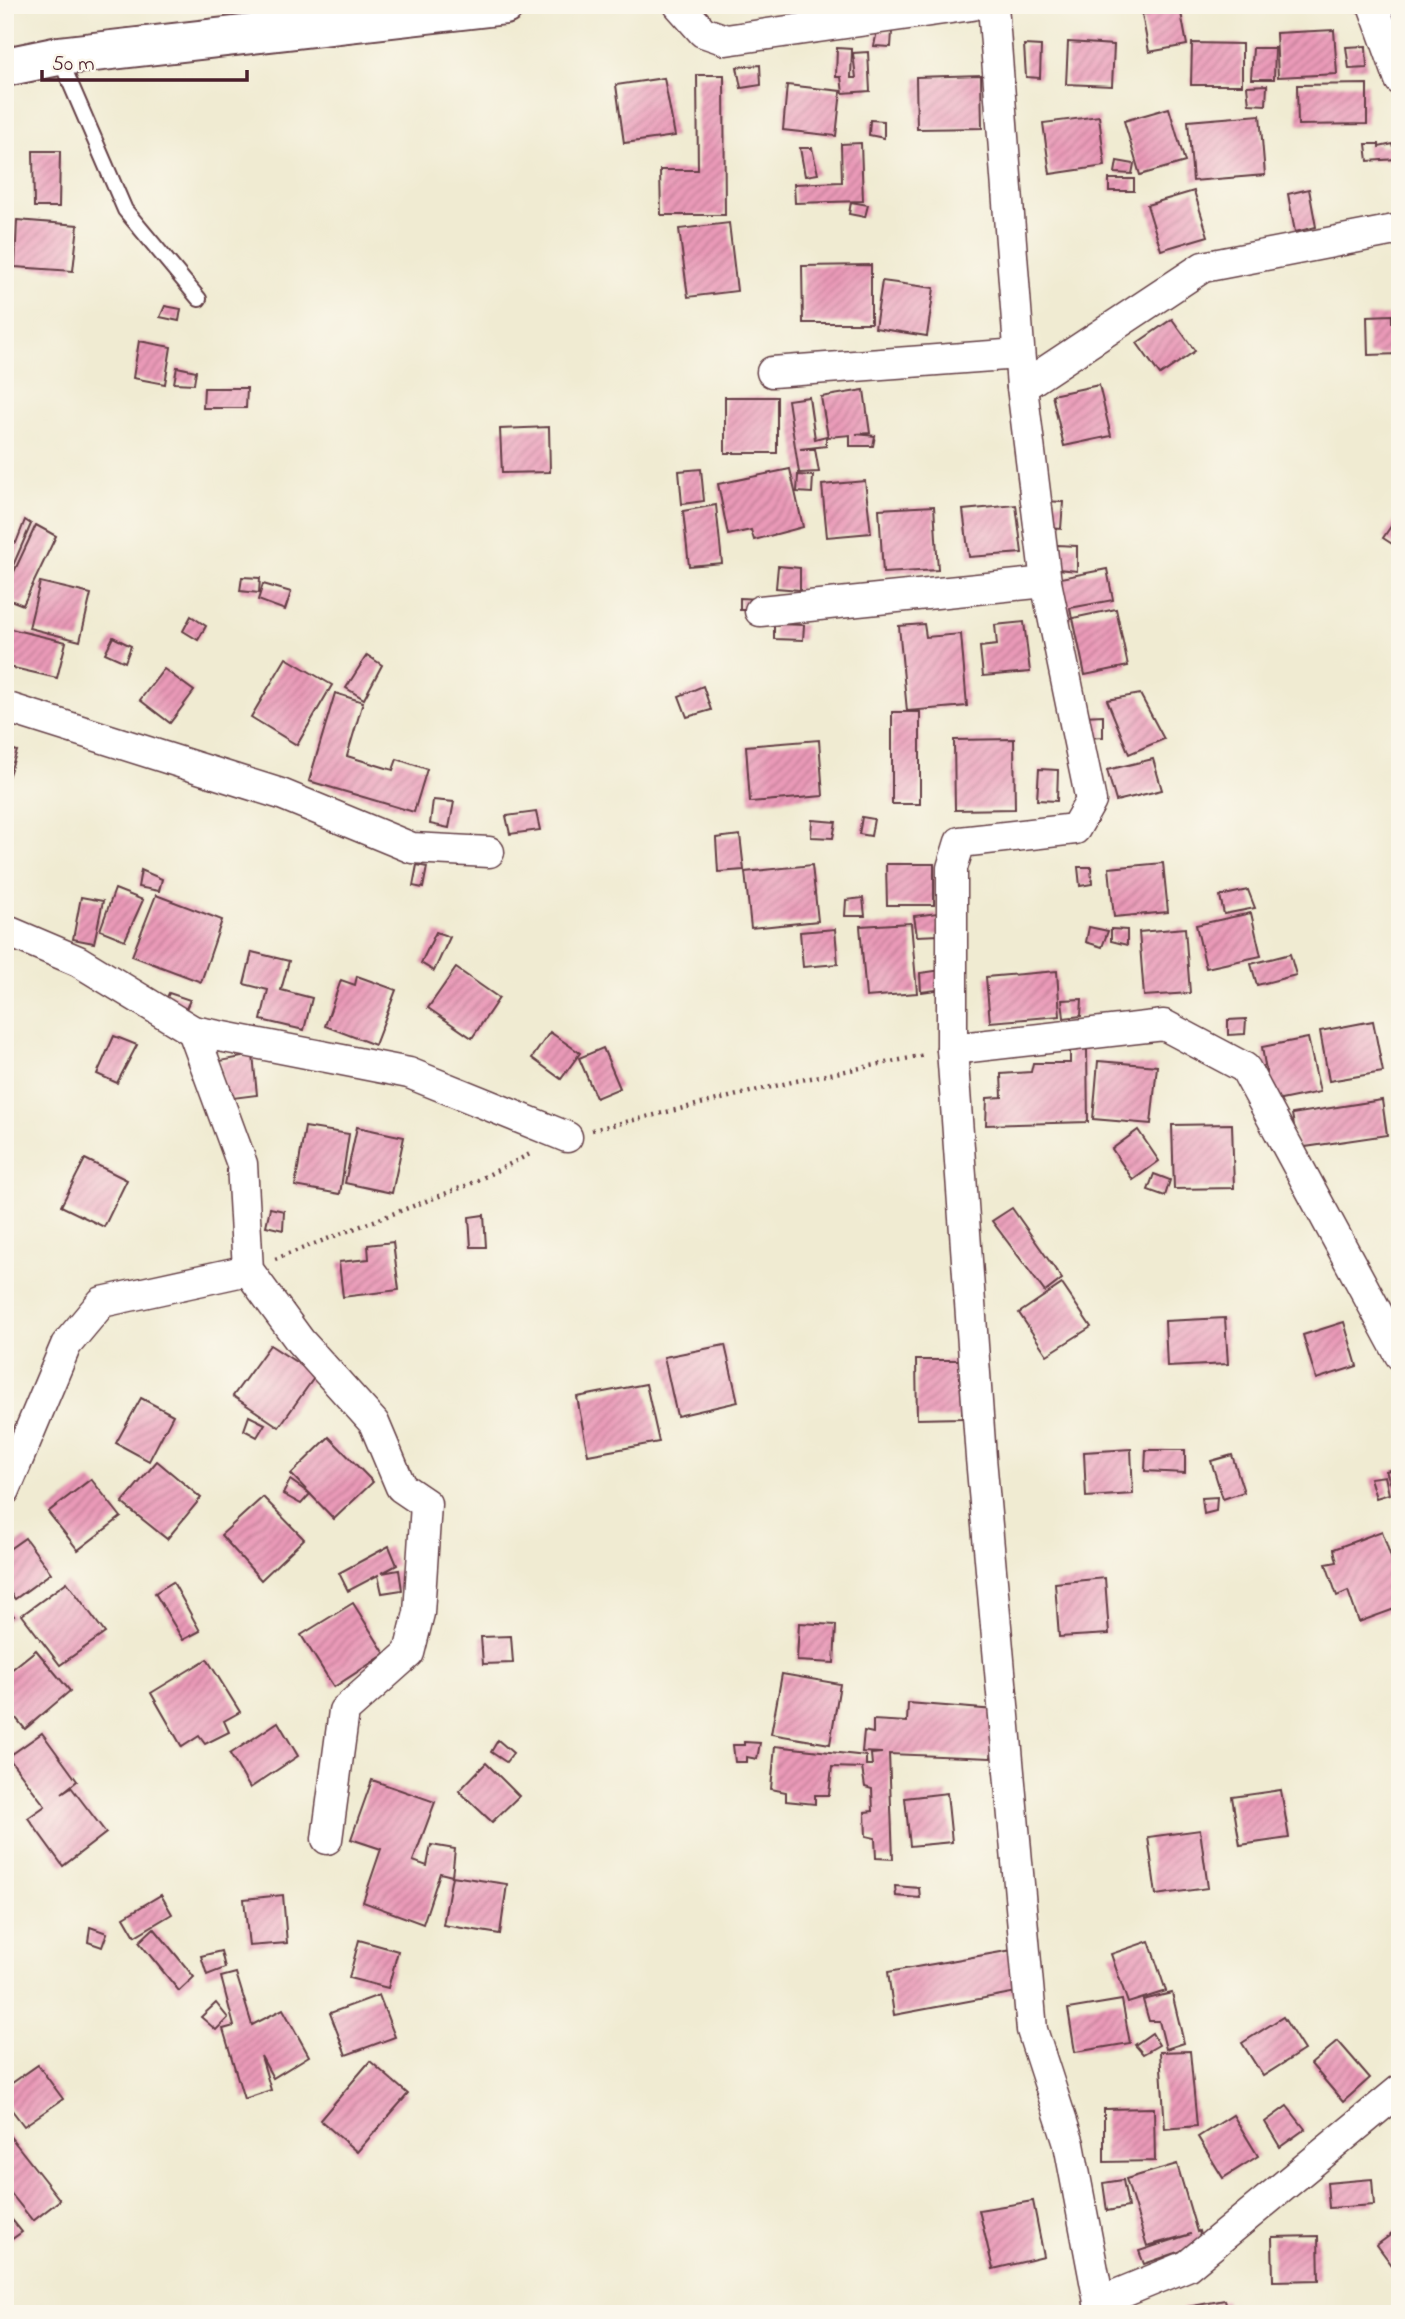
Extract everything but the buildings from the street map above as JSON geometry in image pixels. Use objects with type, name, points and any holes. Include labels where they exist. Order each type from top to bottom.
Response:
[{"type":"highway","points":[[5,67],[59,56],[505,5]]},
{"type":"street","points":[[679,5],[703,32],[726,40],[972,5]]},
{"type":"street","points":[[993,5],[1022,387],[1046,582],[1091,801],[1074,829],[960,842],[953,868],[952,1049],[981,1458],[1032,2030],[1069,2144],[1100,2308],[1187,2266],[1400,2090]]},
{"type":"street","points":[[1373,5],[1400,80]]},
{"type":"street","points":[[1022,387],[1203,267],[1400,229]]},
{"type":"street","points":[[772,372],[1019,354]]},
{"type":"street","points":[[761,611],[1046,582]]},
{"type":"street","points":[[5,707],[281,794],[412,848],[489,852]]},
{"type":"street","points":[[5,930],[78,961],[192,1031],[409,1073],[567,1136]]},
{"type":"street","points":[[952,1049],[1164,1025],[1245,1068],[1400,1354]]},
{"type":"street","points":[[192,1031],[242,1164],[248,1270],[300,1341],[374,1423],[401,1487],[426,1504],[419,1613],[410,1653],[344,1711],[327,1839]]},
{"type":"street","points":[[5,1490],[66,1345],[102,1302],[248,1270]]},
{"type":"lane","points":[[59,56],[125,210],[199,299]]}]
